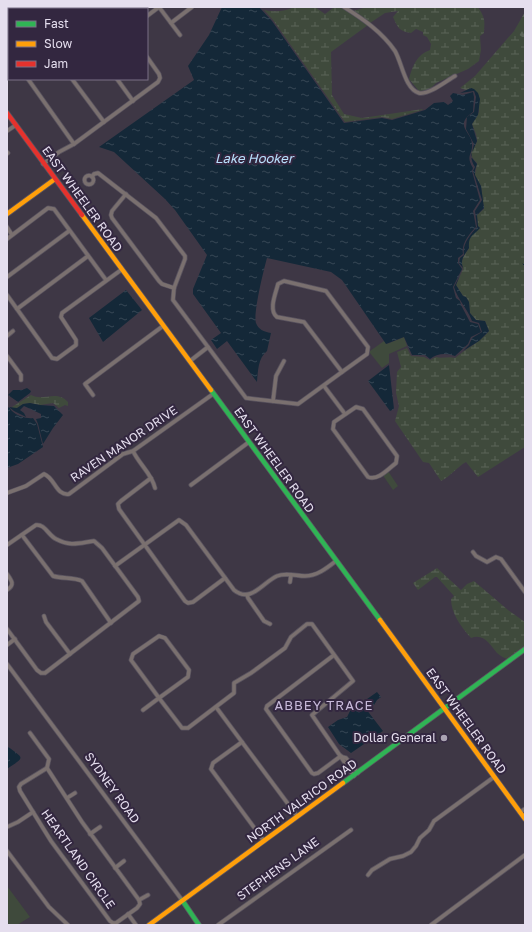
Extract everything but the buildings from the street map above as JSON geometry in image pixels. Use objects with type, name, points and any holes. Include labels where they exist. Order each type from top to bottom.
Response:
[{"type":"street","points":[[148,15],[159,7],[180,35]]},
{"type":"street","points":[[171,23],[192,7]]},
{"type":"street","points":[[344,7],[379,32],[395,51],[405,77],[414,90],[420,93],[427,93],[455,76]]},
{"type":"street","points":[[44,164],[59,152],[74,144],[158,82],[160,78],[159,74],[148,58]]},
{"type":"street","points":[[29,80],[74,144]]},
{"type":"street","points":[[73,80],[104,122]]},
{"type":"street","points":[[118,80],[133,101]]},
{"type":"street","name":"EAST WHEELER ROAD","points":[[7,113],[525,819]]},
{"type":"street","points":[[7,131],[16,125]]},
{"type":"street","points":[[92,177],[94,174],[98,173],[156,218],[184,256],[185,259],[174,288],[172,300],[246,398],[298,404],[367,354],[368,348],[326,291],[284,282],[278,284],[272,311],[274,315],[277,317],[304,322],[342,372]]},
{"type":"street","points":[[7,214],[55,179]]},
{"type":"street","points":[[126,194],[112,211],[112,218],[159,281],[162,284],[174,288]]},
{"type":"street","points":[[7,239],[48,208],[54,210],[106,280]]},
{"type":"street","points":[[7,227],[12,235]]},
{"type":"street","points":[[7,277],[70,231]]},
{"type":"street","points":[[17,309],[88,256]]},
{"type":"street","points":[[7,296],[52,358],[57,359],[76,345],[76,340],[61,317],[62,313],[121,270]]},
{"type":"street","points":[[93,395],[85,384],[163,326]]},
{"type":"street","points":[[7,336],[13,332]]},
{"type":"street","points":[[190,361],[208,347]]},
{"type":"street","points":[[7,356],[21,375],[21,380]]},
{"type":"street","points":[[273,401],[276,376],[284,361]]},
{"type":"street","points":[[324,386],[345,414]]},
{"type":"street","name":"RAVEN MANOR DRIVE","points":[[7,493],[26,486],[44,474],[49,477],[61,494],[69,494],[123,454],[133,450],[213,394]]},
{"type":"street","points":[[356,406],[362,409],[397,456],[396,463],[376,478],[372,479],[368,477],[333,429],[334,422],[345,414],[356,406]]},
{"type":"street","points":[[191,485],[248,442]]},
{"type":"street","points":[[133,450],[136,458],[151,478],[155,488]]},
{"type":"street","points":[[151,478],[121,501],[118,504],[118,508],[185,601],[188,603],[193,602],[226,578]]},
{"type":"street","points":[[115,566],[179,520],[182,521],[238,593],[247,595],[255,592],[277,576],[306,576],[317,574],[336,561]]},
{"type":"street","points":[[7,545],[36,525],[42,526],[55,539],[70,544],[81,544],[94,541],[102,548],[138,597],[139,601],[45,673],[41,673],[7,629]]},
{"type":"street","points":[[22,535],[53,576],[82,581],[112,623]]},
{"type":"street","points":[[473,552],[476,556],[487,562],[496,557],[501,559],[525,592]]},
{"type":"street","points":[[7,574],[12,582],[12,585],[7,590]]},
{"type":"street","points":[[290,582],[291,575]]},
{"type":"street","points":[[247,595],[264,621],[270,624]]},
{"type":"street","points":[[44,616],[46,622],[70,654]]},
{"type":"street","points":[[143,710],[159,698],[188,677],[189,670],[165,638],[159,636],[134,654],[132,660],[159,698],[182,728],[188,728],[233,694],[235,692],[234,683],[251,673],[285,648],[290,638],[307,624],[312,624],[353,681],[312,715],[356,774]]},
{"type":"street","points":[[7,645],[15,640]]},
{"type":"street","name":"NORTH VALRICO ROAD","points":[[149,925],[525,649]]},
{"type":"street","points":[[334,655],[267,706],[266,709],[312,773],[318,773],[342,757]]},
{"type":"street","name":"SYDNEY ROAD","points":[[7,664],[199,925]]},
{"type":"street","points":[[216,707],[297,816]]},
{"type":"street","points":[[30,733],[49,759],[48,768]]},
{"type":"street","points":[[242,742],[213,764],[212,769],[264,841]]},
{"type":"street","name":"HEARTLAND CIRCLE","points":[[48,768],[90,834],[139,900],[140,904],[137,908],[116,923],[113,924],[110,921],[51,841],[20,791],[19,787],[48,768]]},
{"type":"street","points":[[368,875],[372,870],[390,859],[406,856],[416,846],[420,838],[429,830],[436,820],[494,777]]},
{"type":"street","points":[[67,798],[75,793]]},
{"type":"street","points":[[520,812],[525,808]]},
{"type":"street","points":[[7,827],[33,812]]},
{"type":"street","points":[[90,834],[100,827]]},
{"type":"street","name":"STEPHENS LANE","points":[[218,925],[351,830]]},
{"type":"street","points":[[7,851],[49,907],[68,925]]},
{"type":"street","points":[[431,925],[525,854]]},
{"type":"street","points":[[115,868],[124,862]]},
{"type":"street","points":[[139,900],[148,895]]},
{"type":"street","points":[[127,915],[135,925]]},
{"type":"green space","points":[[294,7],[315,7],[325,14],[335,7],[343,8],[368,25],[331,52],[332,95],[344,114],[362,118],[423,109],[392,119],[382,117],[345,122],[273,20],[264,10],[279,11]]},
{"type":"green space","points":[[367,7],[478,7],[484,19],[484,33],[480,36],[481,50],[479,61],[468,69],[436,83],[427,92],[419,91],[409,79],[418,58],[430,50],[431,44],[427,37],[423,35],[423,32],[416,29],[411,33],[399,28],[393,17],[398,11],[385,13],[370,23],[353,11]]},
{"type":"green space","points":[[525,12],[525,39],[524,40],[514,31]]},
{"type":"green space","points":[[514,31],[525,39],[525,447],[478,477],[466,462],[441,481],[429,463],[423,462],[395,421],[399,406],[396,393],[397,372],[401,367],[397,352],[407,348],[411,356],[424,357],[430,360],[436,357],[455,358],[489,331],[485,321],[476,320],[470,313],[469,302],[456,285],[463,269],[463,258],[469,248],[468,241],[480,228],[478,226],[477,215],[484,209],[481,186],[475,175],[477,163],[471,153],[477,140],[472,124],[479,112],[479,95],[471,88],[466,90],[460,88],[475,76]]},
{"type":"green space","points":[[404,337],[407,346],[389,354],[389,363],[382,368],[370,351],[384,341],[387,344]]},
{"type":"green space","points":[[31,395],[36,397],[59,396],[68,402],[68,406],[65,405],[59,408],[53,403],[40,405],[30,403],[23,404],[17,408],[12,407]]},
{"type":"green space","points":[[388,471],[398,486],[393,490],[382,474]]},
{"type":"green space","points":[[437,568],[461,590],[467,584],[474,581],[508,610],[525,622],[525,648],[509,660],[498,654],[483,638],[471,638],[460,625],[455,615],[451,604],[451,599],[454,596],[437,577],[418,590],[413,583]]},
{"type":"green space","points":[[7,886],[30,917],[17,925],[7,925]]},
{"type":"water","name":"Lake Hooker","points":[[222,7],[259,7],[272,21],[344,123],[382,118],[392,120],[425,110],[434,103],[444,102],[448,105],[453,101],[450,96],[453,93],[463,95],[473,92],[473,112],[464,121],[464,125],[472,144],[469,158],[473,168],[472,171],[480,200],[473,211],[476,227],[466,239],[463,247],[463,254],[458,258],[458,263],[462,269],[453,287],[456,298],[460,301],[470,322],[478,324],[481,332],[471,337],[468,344],[455,356],[442,354],[430,359],[425,355],[412,355],[404,337],[386,344],[342,280],[331,272],[267,258],[259,291],[255,318],[260,329],[271,333],[267,351],[260,361],[257,382],[227,341],[217,349],[211,340],[221,333],[193,294],[193,289],[207,255],[175,210],[165,199],[114,152],[99,147],[194,80],[188,66],[209,35]]},
{"type":"water","points":[[471,88],[478,93],[480,99],[478,115],[472,124],[477,141],[472,153],[474,144],[466,129],[467,117],[474,112],[476,97],[474,91],[460,93]]},
{"type":"water","points":[[472,158],[477,164],[475,175],[481,186],[484,208],[477,215],[478,226],[480,228],[470,239],[469,248],[464,255],[464,247],[467,240],[477,227],[475,211],[482,200],[473,171],[475,167]]},
{"type":"water","points":[[464,255],[462,260],[463,268],[459,263],[460,258]]},
{"type":"water","points":[[460,275],[456,285],[469,302],[470,313],[476,320],[485,321],[489,331],[479,341],[463,351],[469,345],[472,338],[482,332],[479,323],[472,321],[454,287]]},
{"type":"water","points":[[126,290],[142,310],[103,342],[89,318]]},
{"type":"water","points":[[389,365],[394,409],[390,411],[368,381]]},
{"type":"water","points":[[27,388],[31,391],[30,393],[18,402],[8,395],[13,390],[22,390]]},
{"type":"water","points":[[30,403],[54,406],[63,415],[43,444],[36,419],[41,418],[41,414],[24,406],[20,410],[26,417],[9,407],[17,408],[23,404]]},
{"type":"water","points":[[7,407],[19,416],[33,418],[37,424],[43,447],[18,464],[7,468]]},
{"type":"water","points":[[377,692],[381,697],[374,705],[369,704],[366,709],[383,731],[351,753],[339,744],[328,727],[338,720],[347,717],[350,711]]},
{"type":"water","points":[[7,746],[17,753],[20,759],[7,769]]},
{"type":"traffic: fast","points":[[211,390],[380,620]]},
{"type":"traffic: fast","points":[[343,783],[525,649]]},
{"type":"traffic: fast","points":[[182,900],[199,925]]},
{"type":"traffic: slow","points":[[7,214],[55,179]]},
{"type":"traffic: slow","points":[[82,215],[211,390]]},
{"type":"traffic: slow","points":[[380,620],[525,819]]},
{"type":"traffic: slow","points":[[149,925],[343,783]]},
{"type":"traffic: jam","points":[[7,113],[82,215]]},
{"type":"place","name":"Dollar General","points":[[444,738]]},
{"type":"district","name":"ABBEY TRACE","points":[[324,705]]}]
